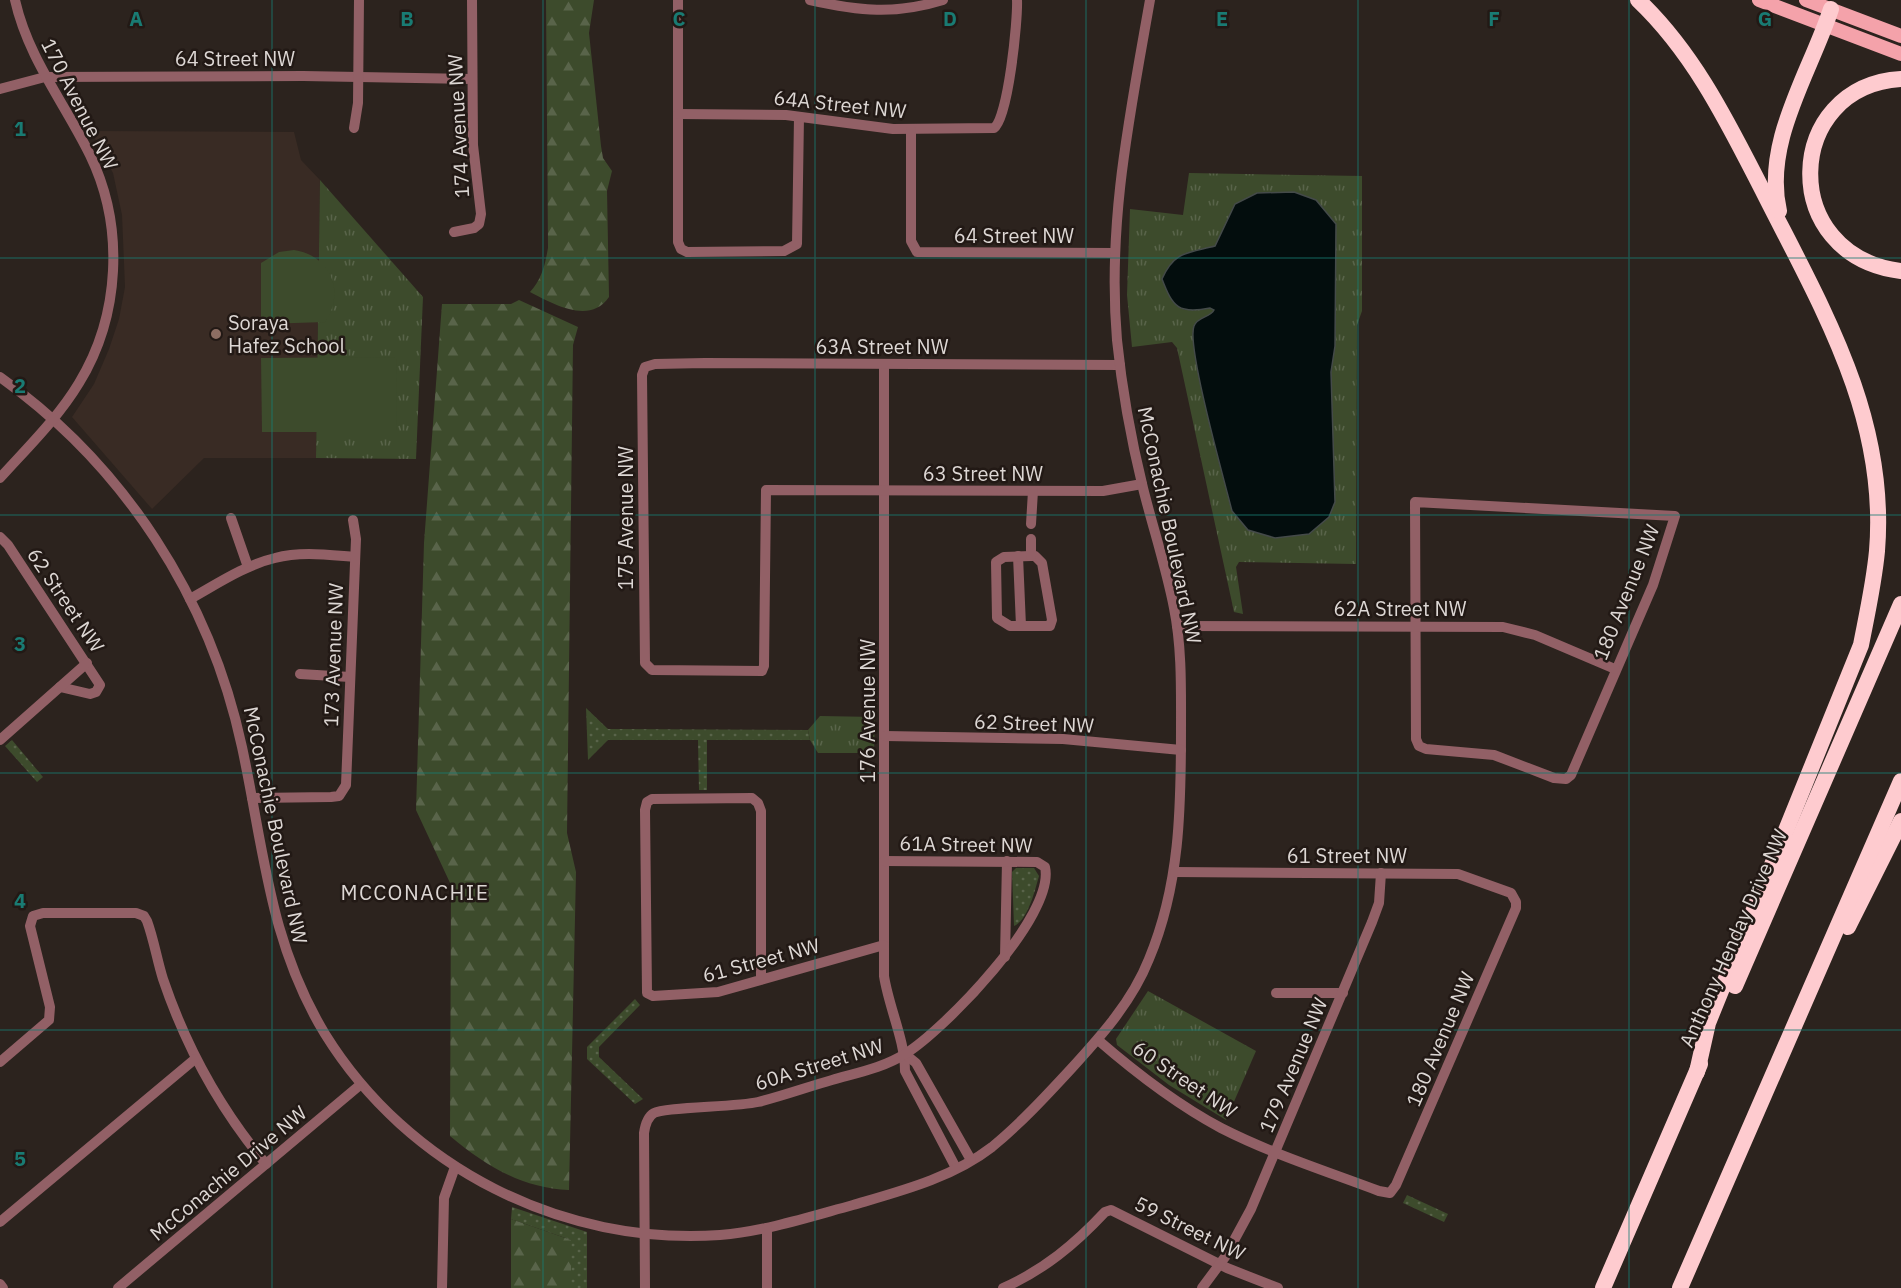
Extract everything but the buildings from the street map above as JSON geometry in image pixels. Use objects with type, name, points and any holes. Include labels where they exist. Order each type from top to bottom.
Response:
[{"type":"highway","points":[[1638,0],[1660,21],[1698,71],[1839,343],[1864,416],[1877,496],[1876,560],[1861,645],[1708,1023],[1696,1072]]},
{"type":"highway","points":[[1790,246],[1776,201],[1775,171],[1785,130],[1828,17]]},
{"type":"highway","points":[[1901,79],[1875,82],[1844,101],[1831,114],[1817,137],[1810,180],[1817,214],[1837,241],[1869,265],[1901,271]]},
{"type":"highway","name":"Anthony Henday Drive NW","points":[[1603,1288],[1901,604]]},
{"type":"highway","points":[[1680,1288],[1901,781]]},
{"type":"highway","points":[[1798,1016],[1824,975],[1901,821]]},
{"type":"main road","points":[[1759,0],[1901,36]]},
{"type":"main road","points":[[1806,0],[1828,17],[1901,54]]},
{"type":"street","name":"170 Avenue NW","points":[[0,478],[53,419],[78,384],[98,343],[109,309],[113,256],[107,210],[96,171],[25,37],[15,0]]},
{"type":"street","points":[[354,128],[358,78],[359,0]]},
{"type":"street","name":"174 Avenue NW","points":[[454,232],[474,228],[479,224],[481,213],[473,145],[472,0]]},
{"type":"street","points":[[678,0],[678,242],[681,249],[687,252],[784,251],[796,244],[799,117]]},
{"type":"street","points":[[810,0],[905,10],[943,0]]},
{"type":"street","name":"64A Street NW","points":[[678,114],[799,117],[911,130],[989,129],[998,125],[1002,115],[1016,36],[1017,0]]},
{"type":"street","name":"McConachie Boulevard NW","points":[[0,377],[53,419],[96,461],[128,499],[161,548],[190,599],[228,694],[252,798],[271,902],[291,968],[326,1034],[360,1085],[415,1137],[455,1167],[509,1197],[591,1225],[645,1234],[718,1235],[767,1228],[897,1192],[956,1168],[992,1146],[1021,1120],[1098,1040],[1123,1007],[1148,962],[1167,908],[1175,872],[1181,815],[1180,653],[1168,579],[1129,427],[1120,365],[1114,253],[1121,172],[1150,0]]},
{"type":"street","name":"64 Street NW","points":[[0,89],[45,77],[303,75],[472,79]]},
{"type":"street","name":"64 Street NW","points":[[911,130],[911,241],[914,249],[923,253],[1114,253]]},
{"type":"street","name":"63A Street NW","points":[[645,367],[655,364],[1120,365]]},
{"type":"street","name":"176 Avenue NW","points":[[884,364],[884,945],[887,996],[905,1054],[905,1071],[956,1168]]},
{"type":"street","name":"175 Avenue NW","points":[[645,367],[642,375],[643,645],[645,663],[648,668],[704,670]]},
{"type":"street","name":"63 Street NW","points":[[704,670],[762,671],[764,666],[766,490],[1103,491],[1142,484]]},
{"type":"street","points":[[1031,524],[1033,491]]},
{"type":"street","name":"180 Avenue NW","points":[[1415,502],[1675,516],[1653,585],[1615,669],[1571,775],[1566,779],[1554,778],[1530,766],[1494,755],[1426,749],[1419,746],[1416,739],[1415,502]]},
{"type":"street","points":[[231,518],[248,567]]},
{"type":"street","name":"173 Avenue NW","points":[[252,798],[331,797],[343,791],[346,780],[355,557],[353,520]]},
{"type":"street","name":"62 Street NW","points":[[0,537],[8,545],[100,685],[96,692],[90,694],[60,687]]},
{"type":"street","points":[[1031,539],[1031,556]]},
{"type":"street","points":[[190,599],[248,567],[288,555],[355,557]]},
{"type":"street","points":[[1004,556],[1031,556],[1042,563],[1052,620],[1050,626],[1010,626],[997,618],[996,562],[1004,556]]},
{"type":"street","points":[[1018,556],[1021,626]]},
{"type":"street","name":"62A Street NW","points":[[1177,626],[1416,626],[1515,629],[1615,669]]},
{"type":"street","points":[[0,740],[87,663]]},
{"type":"street","points":[[300,674],[350,677]]},
{"type":"street","name":"62 Street NW","points":[[885,736],[1064,740],[1181,750]]},
{"type":"street","name":"61 Street NW","points":[[761,980],[761,811],[758,803],[752,798],[652,799],[647,802],[645,810],[646,993],[653,996],[701,995],[761,980],[884,945]]},
{"type":"street","name":"61A Street NW","points":[[884,861],[1037,862],[1045,867]]},
{"type":"street","points":[[1005,958],[1007,861]]},
{"type":"street","name":"60A Street NW","points":[[645,1234],[644,1133],[649,1119],[655,1112],[717,1108],[758,1102],[878,1066],[905,1054],[933,1032],[1005,958],[1036,906],[1047,874],[1045,867]]},
{"type":"street","name":"61 Street NW","points":[[1175,872],[1458,874],[1484,882],[1515,897]]},
{"type":"street","name":"179 Avenue NW","points":[[1202,1288],[1220,1264],[1251,1209],[1276,1153],[1379,903],[1382,873]]},
{"type":"street","name":"180 Avenue NW","points":[[1390,1193],[1396,1185],[1516,908],[1515,897]]},
{"type":"street","points":[[0,1062],[49,1020],[50,1007],[30,926],[33,916],[43,913],[125,912],[144,916],[168,992],[195,1059],[227,1113],[266,1164]]},
{"type":"street","points":[[1276,993],[1343,993]]},
{"type":"street","name":"60 Street NW","points":[[1098,1040],[1134,1070],[1191,1111],[1276,1153],[1390,1193]]},
{"type":"street","name":"176 Avenue NW","points":[[905,1054],[916,1063],[971,1160]]},
{"type":"street","points":[[0,1222],[195,1059]]},
{"type":"street","name":"McConachie Drive NW","points":[[118,1288],[360,1085]]},
{"type":"street","points":[[442,1288],[444,1198],[455,1167]]},
{"type":"street","name":"59 Street NW","points":[[1003,1288],[1051,1262],[1078,1240],[1105,1212],[1111,1210],[1220,1264],[1278,1288]]},
{"type":"street","points":[[767,1228],[767,1288]]},
{"type":"street","points":[[645,1234],[645,1288]]},
{"type":"street","points":[[0,1284],[3,1288]]},
{"type":"shaded area","name":"Soraya Hafez School","points":[[91,131],[294,132],[301,160],[320,180],[316,458],[204,458],[152,509],[72,417],[94,384],[109,349],[119,319],[125,287],[122,215],[113,173]]},
{"type":"shaded area","points":[[1294,192],[1316,200],[1336,224],[1335,346],[1331,372],[1335,502],[1329,517],[1309,534],[1275,538],[1248,530],[1232,511],[1201,386],[1193,338],[1196,323],[1214,310],[1210,308],[1191,310],[1178,307],[1170,297],[1162,279],[1177,258],[1190,252],[1215,246],[1235,204],[1257,193]]},
{"type":"green space","points":[[546,0],[594,0],[589,33],[603,158],[612,171],[607,191],[609,297],[592,310],[571,310],[530,292],[542,271],[548,248]]},
{"type":"green space","points":[[1189,173],[1362,176],[1362,311],[1357,325],[1356,564],[1239,562],[1236,567],[1243,614],[1234,612],[1177,348],[1172,342],[1132,347],[1127,295],[1130,209],[1183,215]]},
{"type":"green space","points":[[320,180],[423,297],[416,459],[316,458]]},
{"type":"green space","points":[[294,250],[307,253],[325,267],[334,287],[331,310],[325,322],[265,324],[261,318],[261,263],[279,252]]},
{"type":"green space","points":[[519,300],[578,327],[573,345],[567,833],[576,872],[569,1190],[536,1185],[505,1174],[477,1157],[450,1136],[451,885],[416,810],[424,543],[442,304],[511,304]]},
{"type":"green space","points":[[396,357],[397,432],[262,432],[261,358]]},
{"type":"green space","points":[[586,708],[608,729],[808,730],[810,740],[707,740],[707,790],[699,790],[698,740],[608,740],[588,760]]},
{"type":"green space","points":[[820,716],[875,717],[874,753],[818,753],[810,740],[808,730]]},
{"type":"green space","points":[[12,740],[43,777],[37,782],[5,746]]},
{"type":"green space","points":[[1016,868],[1034,868],[1039,876],[1027,911],[1019,923],[1014,926],[1012,872]]},
{"type":"green space","points":[[1148,991],[1256,1051],[1226,1120],[1169,1085],[1117,1045],[1116,1039]]},
{"type":"green space","points":[[635,999],[640,1005],[599,1047],[599,1057],[643,1099],[635,1104],[587,1059],[587,1047]]},
{"type":"green space","points":[[1407,1195],[1448,1214],[1444,1222],[1403,1203]]},
{"type":"green space","points":[[512,1207],[587,1232],[587,1288],[571,1288],[571,1240],[511,1219]]},
{"type":"green space","points":[[511,1219],[571,1240],[571,1288],[511,1288]]},
{"type":"place","name":"Soraya Hafez School","points":[[216,334]]},
{"type":"district","name":"MCCONACHIE","points":[[415,892]]}]
